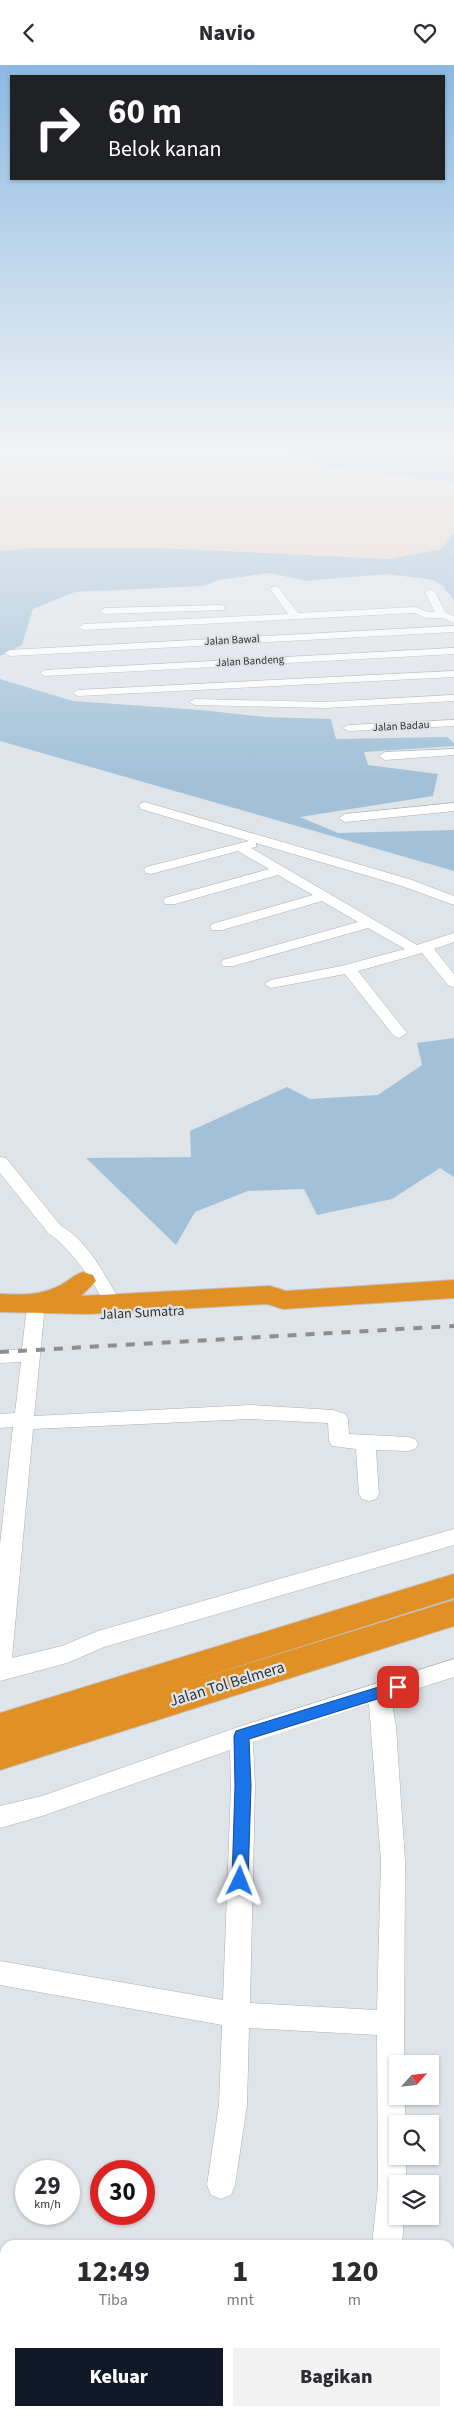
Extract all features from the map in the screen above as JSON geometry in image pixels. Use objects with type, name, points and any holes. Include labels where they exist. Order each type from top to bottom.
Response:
[{"type":"highway","name":"Jalan Sumatra","points":[[0,1314],[98,1304],[272,1305],[284,1299],[454,1289]]},
{"type":"highway","name":"Jalan Sumatra","points":[[0,1303],[34,1310]]},
{"type":"highway","name":"Jalan Tol Belmera","points":[[0,1727],[454,1586]]},
{"type":"highway","name":"Jalan Tol Belmera","points":[[0,1755],[454,1613]]},
{"type":"street","points":[[275,589],[295,615]]},
{"type":"street","points":[[430,592],[442,615]]},
{"type":"street","points":[[84,627],[295,615],[400,606],[426,615],[442,615],[454,620]]},
{"type":"street","points":[[105,611],[236,607]]},
{"type":"street","points":[[182,608],[198,642]]},
{"type":"street","name":"Jalan Bawal","points":[[10,653],[454,629]]},
{"type":"street","points":[[103,648],[108,663]]},
{"type":"street","name":"Jalan Bandeng","points":[[45,673],[454,651]]},
{"type":"street","points":[[78,693],[454,674]]},
{"type":"street","points":[[195,701],[325,705],[454,698]]},
{"type":"street","name":"Jalan Badau","points":[[349,728],[454,723]]},
{"type":"street","points":[[385,756],[454,752]]},
{"type":"street","points":[[145,805],[404,882],[454,901]]},
{"type":"street","points":[[345,818],[454,807]]},
{"type":"street","points":[[151,870],[263,841]]},
{"type":"street","points":[[240,847],[369,923],[421,949],[454,983]]},
{"type":"street","points":[[170,901],[284,872],[323,859]]},
{"type":"street","points":[[217,927],[278,911],[324,896]]},
{"type":"street","points":[[228,963],[369,923]]},
{"type":"street","points":[[271,984],[349,969],[421,949],[454,937]]},
{"type":"street","points":[[349,969],[399,1033]]},
{"type":"street","points":[[0,1162],[55,1230],[64,1233],[76,1248],[98,1304]]},
{"type":"street","points":[[55,1230],[54,1237],[98,1304]]},
{"type":"street","points":[[34,1310],[32,1355],[23,1421],[7,1505],[1,1671],[67,1654],[98,1640],[454,1537]]},
{"type":"street","points":[[0,1357],[32,1355]]},
{"type":"street","points":[[0,1421],[216,1413],[333,1417],[338,1419],[339,1441],[408,1444]]},
{"type":"street","points":[[366,1443],[369,1494]]},
{"type":"street","points":[[0,1817],[42,1806],[241,1736],[454,1668]]},
{"type":"street","points":[[379,1693],[384,1727],[393,1861],[390,2023],[392,2187],[387,2240]]},
{"type":"street","points":[[221,2185],[233,2105],[243,1786],[241,1736]]},
{"type":"street","points":[[0,1973],[236,2015],[390,2023]]},
{"type":"shaded area","points":[[0,558],[411,558],[371,564],[0,562]]},
{"type":"water","points":[[0,558],[454,558],[454,600],[443,586],[433,580],[387,574],[306,581],[270,573],[218,580],[204,586],[75,592],[33,609],[22,645],[0,656]]},
{"type":"water","points":[[0,679],[73,701],[201,710],[266,717],[331,719],[336,739],[447,737],[454,743],[454,746],[364,752],[368,765],[438,774],[433,796],[300,817],[338,833],[454,830],[454,871],[0,741]]},
{"type":"water","points":[[454,1038],[454,1177],[440,1168],[392,1199],[317,1215],[304,1189],[248,1191],[195,1212],[176,1245],[86,1158],[191,1157],[190,1131],[287,1087],[310,1099],[378,1095],[422,1065],[417,1043]]},
{"type":"railway","points":[[0,1352],[454,1326]]},
{"type":"route","points":[[240,1881],[243,1786],[241,1736],[398,1687]]}]
